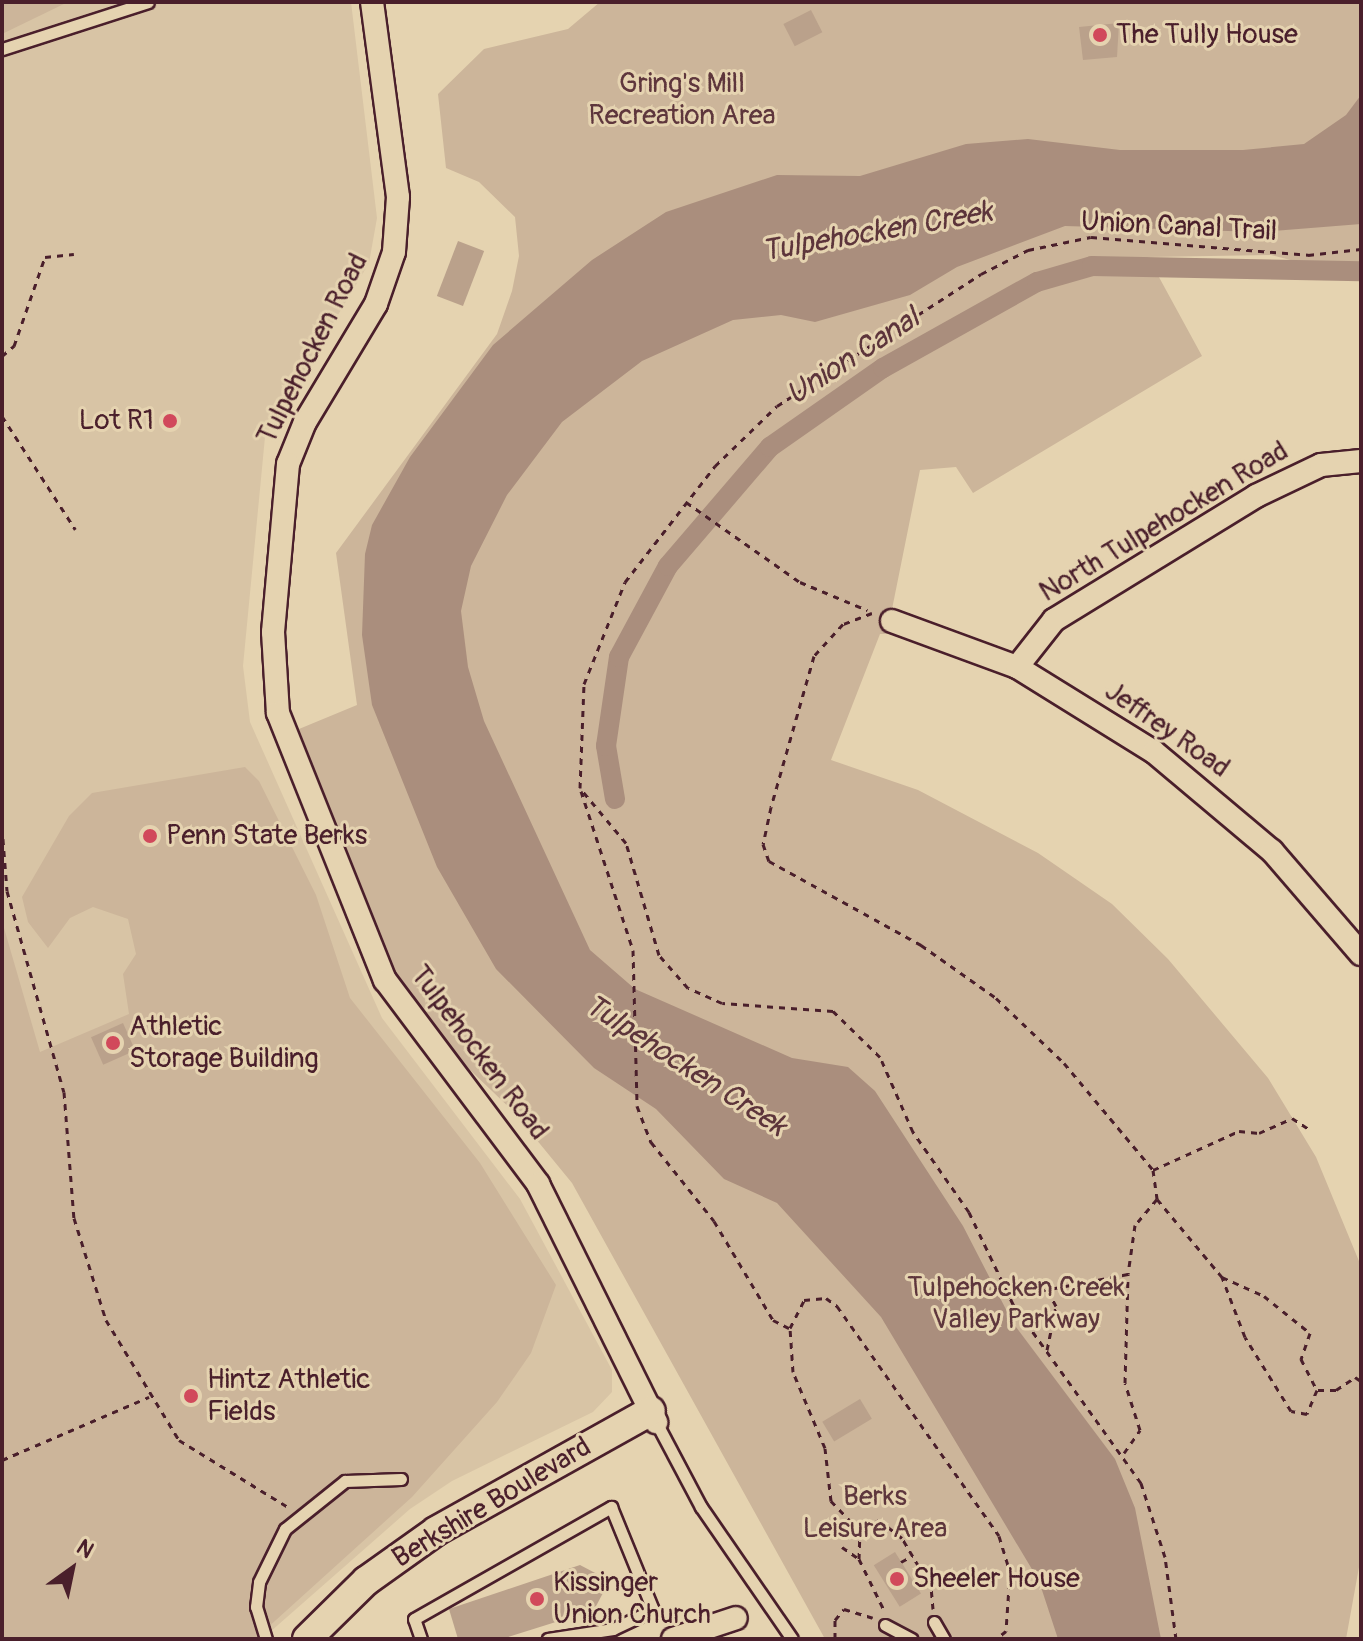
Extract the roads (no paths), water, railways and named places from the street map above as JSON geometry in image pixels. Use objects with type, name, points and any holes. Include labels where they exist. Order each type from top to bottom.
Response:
[{"type":"street","name":"Tulpehocken Road","points":[[372,2],[398,197],[394,252],[376,304],[305,422],[288,464],[273,632],[278,713],[385,980],[538,1184],[653,1416]]},
{"type":"street","name":"North Tulpehocken Road","points":[[1017,667],[1054,620],[1256,496],[1321,465],[1361,461]]},
{"type":"street","name":"Jeffrey Road","points":[[892,621],[1017,667],[1154,752],[1218,802],[1301,881],[1361,954]]},
{"type":"street","name":"Berkshire Boulevard","points":[[307,1639],[366,1581],[436,1531],[653,1416]]},
{"type":"street","points":[[673,1639],[736,1618]]},
{"type":"lane","points":[[2,49],[148,2]]},
{"type":"lane","name":"Tulpehocken Road","points":[[653,1416],[701,1507],[792,1639]]},
{"type":"lane","points":[[266,1639],[256,1607],[259,1582],[270,1554],[298,1515],[345,1481],[401,1479]]},
{"type":"lane","points":[[421,1639],[414,1619],[611,1507],[653,1610],[613,1629],[548,1639]]},
{"type":"lane","points":[[934,1622],[944,1639]]},
{"type":"lane","points":[[885,1625],[911,1639]]},
{"type":"water","name":"Tulpehocken Creek","points":[[1361,95],[1361,224],[1261,232],[1065,226],[957,267],[910,295],[815,322],[781,315],[733,320],[642,361],[562,422],[507,495],[471,566],[461,611],[468,667],[484,721],[590,950],[635,989],[792,1058],[848,1067],[875,1091],[963,1226],[1013,1323],[1115,1459],[1135,1508],[1161,1639],[1058,1639],[1039,1581],[881,1317],[777,1203],[724,1179],[656,1109],[594,1068],[496,969],[437,867],[372,705],[362,635],[365,554],[372,525],[410,457],[493,345],[592,260],[666,212],[777,175],[860,176],[966,144],[1028,139],[1120,150],[1243,150],[1304,144],[1346,115]]},
{"type":"waterway","name":"Union Canal","points":[[615,799],[606,746],[619,657],[668,566],[770,447],[883,368],[1037,282],[1092,266],[1361,271]]},
{"type":"place","name":"The Tully House","points":[[1100,35]]},
{"type":"place","name":"Lot R1","points":[[170,421]]},
{"type":"place","name":"Penn State Berks","points":[[150,836]]},
{"type":"place","name":"Athletic Storage Building","points":[[113,1043]]},
{"type":"place","name":"Hintz Athletic Fields","points":[[191,1396]]},
{"type":"place","name":"Sheeler House","points":[[897,1579]]},
{"type":"place","name":"Kissinger Union Church","points":[[537,1599]]},
{"type":"park label","name":"Gring's Mill Recreation Area","points":[[682,100]]},
{"type":"park label","name":"Tulpehocken Creek Valley Parkway","points":[[1016,1304]]},
{"type":"park label","name":"Berks Leisure Area","points":[[875,1513]]}]
